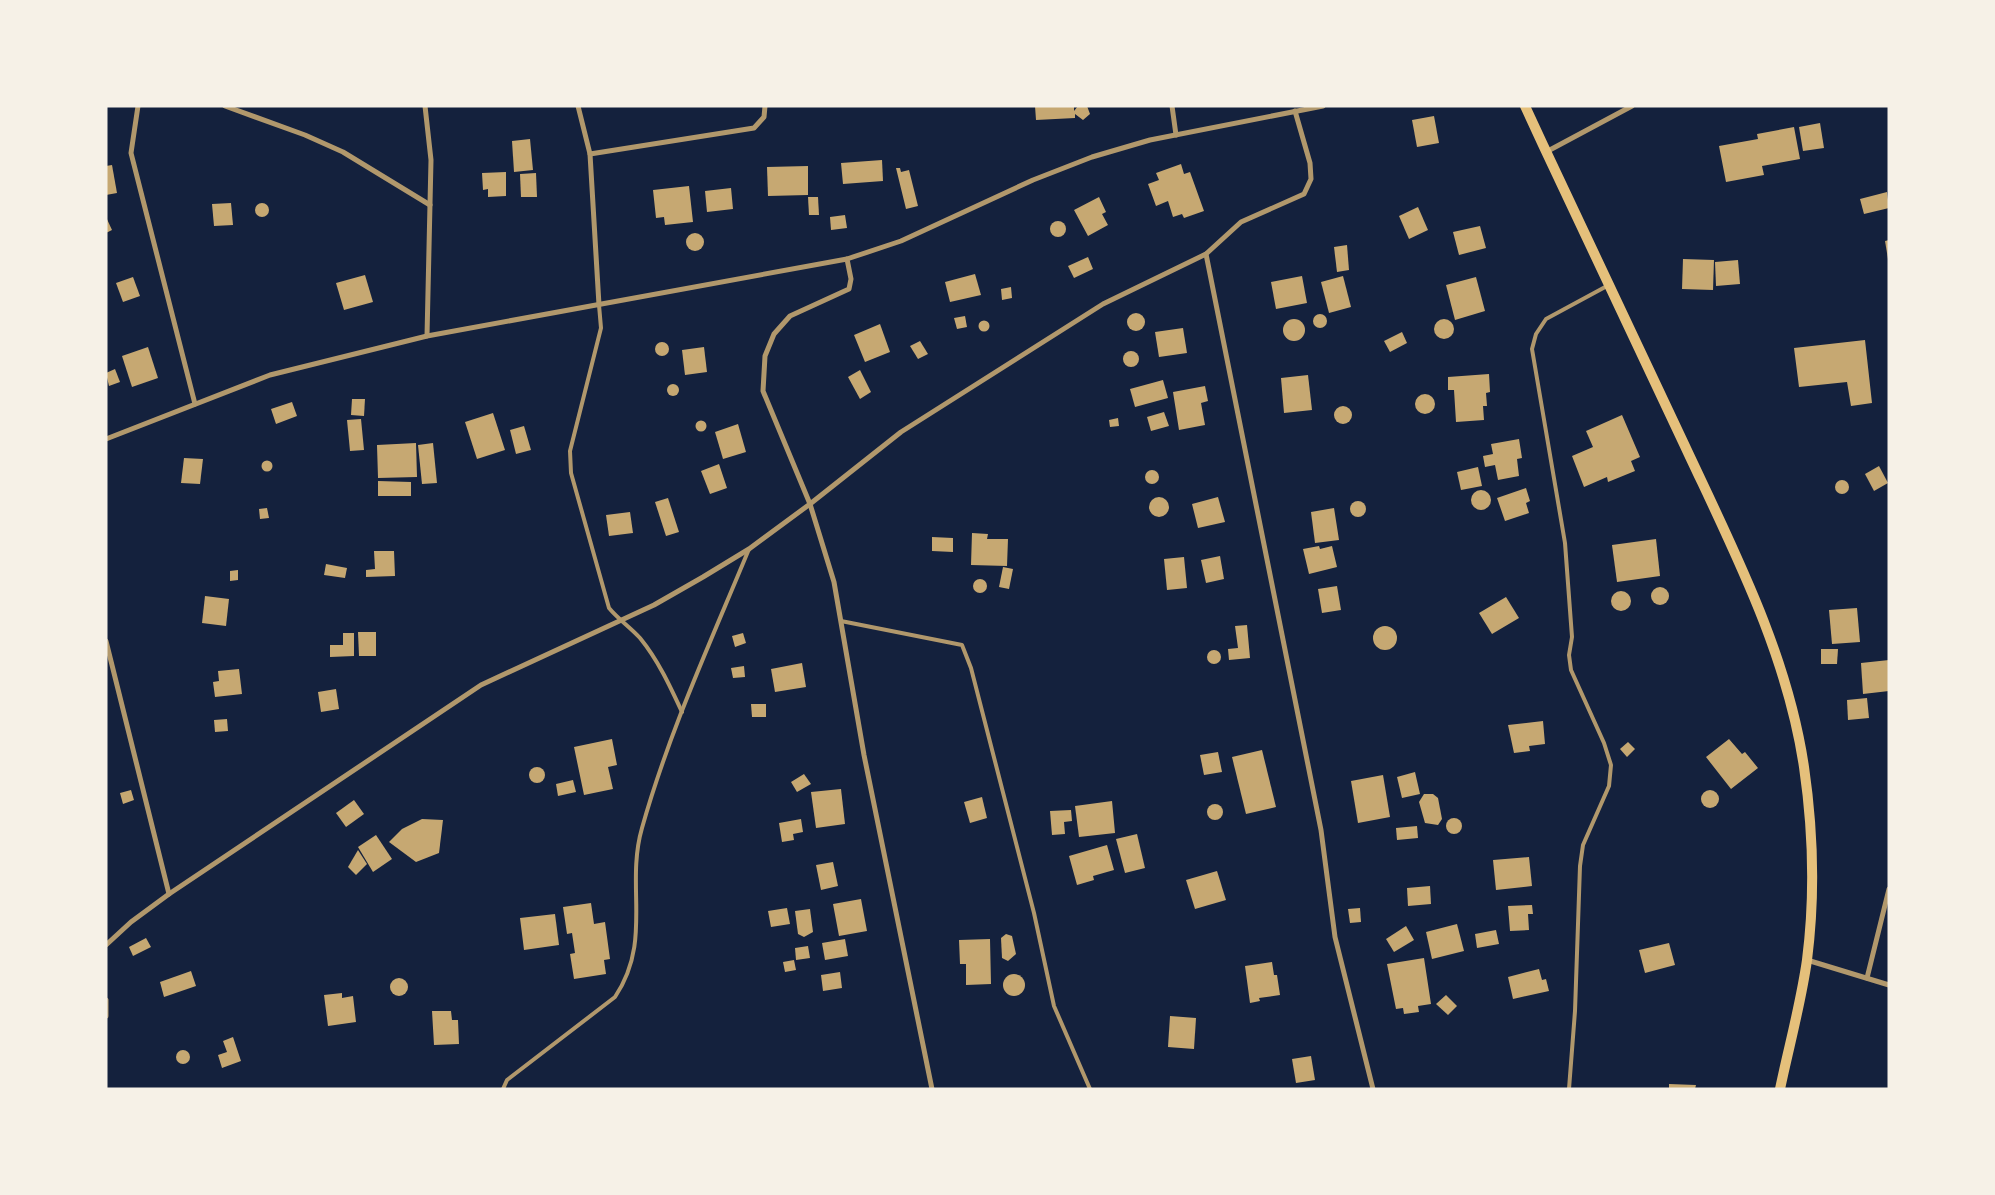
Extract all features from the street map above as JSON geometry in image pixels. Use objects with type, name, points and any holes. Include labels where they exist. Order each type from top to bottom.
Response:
[{"type":"main road","points":[[1526,106],[1723,527],[1782,671],[1799,741],[1810,829],[1812,879],[1807,960],[1780,1089]]},
{"type":"street","points":[[138,106],[131,153],[195,404]]},
{"type":"street","points":[[226,106],[305,135],[343,152],[430,205]]},
{"type":"street","points":[[425,106],[431,160],[427,336]]},
{"type":"street","points":[[578,106],[590,154],[599,305]]},
{"type":"street","points":[[590,154],[754,128],[764,117],[765,106]]},
{"type":"street","points":[[1172,106],[1176,136]]},
{"type":"street","points":[[106,439],[270,375],[427,336],[847,259],[901,241],[1033,180],[1092,157],[1176,136],[1323,106]]},
{"type":"street","points":[[1546,152],[1632,106]]},
{"type":"street","points":[[106,945],[131,922],[169,894],[481,685],[654,605],[749,549],[810,504],[901,432],[1103,304],[1206,254],[1241,222],[1304,194],[1311,179],[1310,163],[1295,111]]},
{"type":"street","points":[[1206,254],[1321,830],[1335,937],[1374,1089]]},
{"type":"street","points":[[847,259],[852,279],[849,289],[790,316],[774,334],[765,356],[763,391],[810,504],[834,582],[864,756],[932,1089]]},
{"type":"street","points":[[106,642],[169,894]]},
{"type":"street","points":[[1867,978],[1889,888]]},
{"type":"street","points":[[1807,960],[1889,985]]},
{"type":"street","points":[[106,1000],[106,1016]]},
{"type":"lane","points":[[1569,1089],[1575,1011],[1580,866],[1583,846],[1609,786],[1611,765],[1604,743],[1571,670],[1569,654],[1572,637],[1565,543],[1532,349],[1536,334],[1546,319],[1609,285]]},
{"type":"lane","points":[[599,305],[601,328],[570,451],[571,473],[609,608],[620,621],[638,636],[652,654],[682,712]]},
{"type":"lane","points":[[503,1089],[507,1080],[615,997],[626,980],[632,964],[636,938],[638,843],[682,712],[749,549]]},
{"type":"lane","points":[[841,621],[962,645],[974,677],[1034,913],[1054,1006],[1090,1089]]},
{"type":"building","points":[[1035,106],[1074,106],[1074,111],[1078,106],[1087,106],[1090,114],[1083,120],[1075,114],[1075,118],[1036,120]]},
{"type":"building","points":[[1434,116],[1439,143],[1417,147],[1412,120]]},
{"type":"building","points":[[1820,123],[1824,148],[1803,151],[1799,127]]},
{"type":"building","points":[[1794,127],[1800,159],[1762,166],[1764,175],[1726,182],[1719,146],[1758,139],[1757,134]]},
{"type":"building","points":[[530,139],[533,170],[514,172],[512,141]]},
{"type":"building","points":[[882,160],[883,181],[843,184],[841,163]]},
{"type":"building","points":[[1181,164],[1184,174],[1190,172],[1204,211],[1184,218],[1182,214],[1173,217],[1168,201],[1156,206],[1148,184],[1159,180],[1156,173]]},
{"type":"building","points":[[112,165],[117,193],[106,195],[106,166]]},
{"type":"building","points":[[808,166],[808,195],[768,196],[767,167]]},
{"type":"building","points":[[896,168],[900,168],[901,172],[909,170],[918,206],[906,209]]},
{"type":"building","points":[[506,172],[506,196],[488,197],[488,189],[483,190],[482,173]]},
{"type":"building","points":[[536,173],[537,197],[521,197],[520,174]]},
{"type":"building","points":[[689,186],[693,222],[665,225],[664,217],[656,218],[653,190]]},
{"type":"building","points":[[731,188],[733,209],[707,212],[705,191]]},
{"type":"building","points":[[1887,192],[1889,208],[1864,214],[1860,199]]},
{"type":"building","points":[[808,197],[818,197],[819,215],[809,215]]},
{"type":"building","points":[[1099,197],[1106,212],[1102,214],[1108,225],[1088,236],[1074,210]]},
{"type":"building","points":[[231,203],[233,225],[214,226],[212,204]]},
{"type":"building","points":[[262,203],[267,205],[269,210],[267,215],[262,217],[257,215],[255,210],[257,205]]},
{"type":"building","points":[[1418,207],[1428,230],[1409,239],[1399,216]]},
{"type":"building","points":[[845,215],[847,228],[831,230],[830,217]]},
{"type":"building","points":[[106,217],[112,230],[106,233]]},
{"type":"building","points":[[1058,221],[1064,223],[1066,229],[1064,235],[1058,237],[1052,235],[1050,229],[1052,223]]},
{"type":"building","points":[[1480,226],[1486,248],[1459,255],[1453,232]]},
{"type":"building","points":[[695,233],[701,236],[704,242],[701,248],[695,251],[689,248],[686,242],[689,236]]},
{"type":"building","points":[[1889,240],[1889,258],[1888,259],[1885,241]]},
{"type":"building","points":[[1347,245],[1349,270],[1337,272],[1334,247]]},
{"type":"building","points":[[1088,257],[1093,269],[1074,278],[1068,266]]},
{"type":"building","points":[[1683,259],[1714,260],[1713,290],[1682,289]]},
{"type":"building","points":[[1738,260],[1740,284],[1716,286],[1715,262]]},
{"type":"building","points":[[975,274],[981,295],[950,302],[945,282]]},
{"type":"building","points":[[365,275],[373,302],[344,310],[336,283]]},
{"type":"building","points":[[1302,276],[1307,303],[1276,309],[1271,282]]},
{"type":"building","points":[[1343,276],[1351,307],[1329,313],[1321,282]]},
{"type":"building","points":[[133,277],[140,296],[123,302],[116,283]]},
{"type":"building","points":[[1476,277],[1485,311],[1455,320],[1446,285]]},
{"type":"building","points":[[1011,287],[1012,298],[1002,300],[1001,289]]},
{"type":"building","points":[[1136,313],[1142,316],[1145,322],[1142,328],[1136,331],[1130,328],[1127,322],[1130,316]]},
{"type":"building","points":[[1320,314],[1325,316],[1327,321],[1325,326],[1320,328],[1315,326],[1313,321],[1315,316]]},
{"type":"building","points":[[965,316],[967,327],[957,329],[954,318]]},
{"type":"building","points":[[1294,319],[1302,322],[1305,330],[1302,338],[1294,341],[1286,338],[1283,330],[1286,322]]},
{"type":"building","points":[[1444,319],[1451,322],[1454,329],[1451,336],[1444,339],[1437,336],[1434,329],[1437,322]]},
{"type":"building","points":[[982,321],[986,321],[989,326],[988,330],[982,331],[979,328],[979,324]]},
{"type":"building","points":[[880,324],[890,352],[865,362],[854,335]]},
{"type":"building","points":[[1183,328],[1187,353],[1159,357],[1155,332]]},
{"type":"building","points":[[1402,332],[1407,343],[1390,352],[1384,341]]},
{"type":"building","points":[[1865,340],[1872,403],[1851,406],[1847,382],[1799,387],[1794,348]]},
{"type":"building","points":[[920,341],[928,354],[918,359],[910,346]]},
{"type":"building","points":[[659,342],[665,342],[669,349],[665,356],[659,356],[655,352],[655,346]]},
{"type":"building","points":[[148,347],[158,378],[132,387],[122,356]]},
{"type":"building","points":[[704,347],[707,372],[685,375],[682,350]]},
{"type":"building","points":[[1131,351],[1137,353],[1139,359],[1137,365],[1131,367],[1125,365],[1123,359],[1125,353]]},
{"type":"building","points":[[115,369],[120,382],[109,386],[106,373]]},
{"type":"building","points":[[860,370],[871,392],[860,399],[848,377]]},
{"type":"building","points":[[1489,374],[1490,392],[1486,393],[1487,406],[1483,406],[1484,420],[1456,422],[1454,390],[1448,390],[1448,377]]},
{"type":"building","points":[[1308,375],[1312,410],[1284,413],[1281,378]]},
{"type":"building","points":[[1163,380],[1168,398],[1135,407],[1130,389]]},
{"type":"building","points":[[671,384],[675,384],[679,390],[675,396],[671,396],[667,392],[667,388]]},
{"type":"building","points":[[1205,386],[1208,401],[1201,403],[1205,425],[1179,430],[1173,392]]},
{"type":"building","points":[[1425,394],[1432,397],[1435,404],[1432,411],[1425,414],[1418,411],[1415,404],[1418,397]]},
{"type":"building","points":[[352,399],[365,399],[364,416],[351,415]]},
{"type":"building","points":[[292,402],[297,416],[276,424],[271,409]]},
{"type":"building","points":[[1343,406],[1349,409],[1352,415],[1349,421],[1343,424],[1337,421],[1334,415],[1337,409]]},
{"type":"building","points":[[1164,412],[1169,426],[1151,431],[1147,417]]},
{"type":"building","points":[[493,413],[505,450],[477,459],[465,422]]},
{"type":"building","points":[[1622,415],[1640,457],[1631,461],[1635,471],[1608,482],[1607,477],[1584,487],[1572,456],[1593,447],[1586,431]]},
{"type":"building","points":[[1118,418],[1119,426],[1110,427],[1109,420]]},
{"type":"building","points":[[361,419],[364,450],[350,451],[347,420]]},
{"type":"building","points":[[701,420],[707,426],[701,432],[695,426]]},
{"type":"building","points":[[738,424],[746,452],[723,459],[715,432]]},
{"type":"building","points":[[524,426],[531,450],[516,454],[510,430]]},
{"type":"building","points":[[1519,439],[1522,458],[1517,459],[1519,476],[1498,480],[1495,465],[1485,467],[1483,456],[1493,454],[1491,444]]},
{"type":"building","points":[[416,443],[417,477],[378,478],[377,445]]},
{"type":"building","points":[[433,443],[437,483],[422,484],[418,445]]},
{"type":"building","points":[[184,458],[203,459],[200,484],[181,483]]},
{"type":"building","points":[[265,461],[269,461],[272,466],[271,470],[265,471],[262,468],[262,464]]},
{"type":"building","points":[[719,464],[727,488],[710,494],[701,471]]},
{"type":"building","points":[[1879,466],[1888,483],[1874,491],[1865,474]]},
{"type":"building","points":[[1478,467],[1482,486],[1461,490],[1457,472]]},
{"type":"building","points":[[1149,470],[1155,470],[1159,477],[1155,484],[1149,484],[1145,480],[1145,474]]},
{"type":"building","points":[[1839,480],[1845,480],[1849,487],[1845,494],[1839,494],[1835,490],[1835,484]]},
{"type":"building","points":[[378,481],[411,482],[411,496],[378,496]]},
{"type":"building","points":[[1526,488],[1530,501],[1526,503],[1529,513],[1505,521],[1497,498]]},
{"type":"building","points":[[1481,490],[1488,493],[1491,500],[1488,507],[1481,510],[1474,507],[1471,500],[1474,493]]},
{"type":"building","points":[[1159,497],[1166,500],[1169,507],[1166,514],[1159,517],[1152,514],[1149,507],[1152,500]]},
{"type":"building","points":[[1218,497],[1225,522],[1198,528],[1192,504]]},
{"type":"building","points":[[668,498],[679,532],[666,536],[655,502]]},
{"type":"building","points":[[1358,501],[1364,503],[1366,509],[1364,515],[1358,517],[1352,515],[1350,509],[1352,503]]},
{"type":"building","points":[[267,508],[269,518],[260,519],[259,509]]},
{"type":"building","points":[[1334,508],[1339,540],[1315,543],[1311,512]]},
{"type":"building","points":[[630,512],[633,533],[609,536],[606,515]]},
{"type":"building","points":[[972,533],[988,534],[987,539],[1008,539],[1007,566],[971,565]]},
{"type":"building","points":[[932,537],[953,538],[953,552],[932,551]]},
{"type":"building","points":[[1656,539],[1660,576],[1617,582],[1612,545]]},
{"type":"building","points":[[1319,546],[1320,549],[1332,546],[1337,567],[1309,574],[1303,549]]},
{"type":"building","points":[[374,551],[394,551],[395,576],[366,577],[366,570],[375,569]]},
{"type":"building","points":[[1220,556],[1224,579],[1206,583],[1201,560]]},
{"type":"building","points":[[1184,557],[1187,588],[1167,590],[1164,559]]},
{"type":"building","points":[[326,564],[347,568],[345,578],[324,575]]},
{"type":"building","points":[[1003,567],[1013,569],[1009,589],[999,587]]},
{"type":"building","points":[[238,570],[238,580],[230,581],[230,571]]},
{"type":"building","points":[[980,579],[985,581],[987,586],[985,591],[980,593],[975,591],[973,586],[975,581]]},
{"type":"building","points":[[1337,586],[1341,610],[1322,613],[1318,589]]},
{"type":"building","points":[[1656,587],[1664,587],[1669,592],[1667,603],[1656,605],[1651,600],[1651,592]]},
{"type":"building","points":[[1617,591],[1625,591],[1631,597],[1631,605],[1625,611],[1617,611],[1611,605],[1611,597]]},
{"type":"building","points":[[205,596],[229,599],[226,626],[202,623]]},
{"type":"building","points":[[1506,597],[1519,618],[1492,634],[1479,613]]},
{"type":"building","points":[[1857,608],[1860,642],[1832,644],[1829,610]]},
{"type":"building","points":[[1247,625],[1250,658],[1229,660],[1228,649],[1238,648],[1235,626]]},
{"type":"building","points":[[1385,626],[1394,629],[1397,638],[1394,647],[1385,650],[1376,647],[1373,638],[1376,629]]},
{"type":"building","points":[[358,632],[376,632],[376,656],[359,656]]},
{"type":"building","points":[[343,633],[354,633],[354,656],[330,657],[330,645],[343,645]]},
{"type":"building","points":[[743,633],[746,643],[735,647],[732,636]]},
{"type":"building","points":[[1821,649],[1838,649],[1837,664],[1821,664]]},
{"type":"building","points":[[1211,650],[1217,650],[1221,657],[1217,664],[1211,664],[1207,660],[1207,654]]},
{"type":"building","points":[[1889,660],[1889,691],[1863,694],[1861,663]]},
{"type":"building","points":[[802,663],[806,687],[775,692],[771,669]]},
{"type":"building","points":[[744,666],[745,677],[733,678],[731,668]]},
{"type":"building","points":[[239,669],[242,694],[215,697],[213,682],[219,681],[218,671]]},
{"type":"building","points":[[336,689],[339,709],[321,712],[318,692]]},
{"type":"building","points":[[1867,698],[1869,718],[1848,720],[1847,700]]},
{"type":"building","points":[[751,704],[766,704],[766,717],[752,717]]},
{"type":"building","points":[[227,719],[228,731],[215,732],[214,720]]},
{"type":"building","points":[[1543,721],[1545,744],[1529,746],[1530,751],[1514,753],[1508,725]]},
{"type":"building","points":[[612,739],[617,765],[608,767],[613,789],[584,795],[574,747]]},
{"type":"building","points":[[1729,739],[1742,754],[1745,752],[1758,768],[1731,789],[1706,757]]},
{"type":"building","points":[[1628,742],[1635,749],[1627,757],[1620,749]]},
{"type":"building","points":[[1262,750],[1276,807],[1246,814],[1232,757]]},
{"type":"building","points":[[1218,752],[1222,772],[1204,775],[1200,755]]},
{"type":"building","points":[[534,767],[540,767],[545,772],[543,781],[534,783],[529,778],[529,772]]},
{"type":"building","points":[[1415,772],[1420,794],[1402,798],[1397,777]]},
{"type":"building","points":[[804,774],[811,784],[797,792],[791,782]]},
{"type":"building","points":[[1383,775],[1390,817],[1358,823],[1351,781]]},
{"type":"building","points":[[573,780],[576,792],[558,796],[556,784]]},
{"type":"building","points":[[841,789],[845,824],[816,828],[811,792]]},
{"type":"building","points":[[131,790],[134,800],[123,804],[120,793]]},
{"type":"building","points":[[1710,790],[1716,793],[1719,799],[1716,805],[1710,808],[1704,805],[1701,799],[1704,793]]},
{"type":"building","points":[[1424,794],[1433,794],[1438,798],[1442,819],[1438,825],[1425,823],[1419,802]]},
{"type":"building","points":[[982,797],[987,818],[970,823],[964,802]]},
{"type":"building","points":[[354,800],[364,814],[346,827],[336,813]]},
{"type":"building","points":[[1112,801],[1115,833],[1079,837],[1075,806]]},
{"type":"building","points":[[1215,804],[1223,812],[1215,820],[1207,812]]},
{"type":"building","points":[[1071,810],[1072,821],[1064,822],[1065,834],[1052,835],[1050,811]]},
{"type":"building","points":[[1451,818],[1457,818],[1462,823],[1460,832],[1451,834],[1446,829],[1446,823]]},
{"type":"building","points":[[422,819],[443,820],[439,853],[416,862],[389,842],[402,829]]},
{"type":"building","points":[[801,819],[803,832],[793,834],[794,840],[782,842],[779,823]]},
{"type":"building","points":[[1417,826],[1418,838],[1397,840],[1396,828]]},
{"type":"building","points":[[1137,834],[1145,868],[1125,873],[1116,839]]},
{"type":"building","points":[[376,835],[392,859],[373,872],[358,847]]},
{"type":"building","points":[[1107,845],[1114,870],[1093,876],[1094,880],[1077,885],[1069,856]]},
{"type":"building","points":[[358,850],[367,864],[356,875],[348,867]]},
{"type":"building","points":[[1529,857],[1532,886],[1496,890],[1493,860]]},
{"type":"building","points":[[833,862],[838,886],[821,890],[816,865]]},
{"type":"building","points":[[1217,871],[1226,900],[1195,909],[1186,880]]},
{"type":"building","points":[[1430,886],[1431,904],[1408,906],[1407,888]]},
{"type":"building","points":[[861,899],[867,931],[839,936],[833,904]]},
{"type":"building","points":[[591,903],[594,924],[605,922],[610,959],[604,960],[606,974],[574,979],[570,954],[575,953],[572,933],[567,934],[563,907]]},
{"type":"building","points":[[1532,905],[1533,914],[1528,914],[1529,930],[1510,931],[1508,906]]},
{"type":"building","points":[[787,908],[790,924],[771,927],[768,911]]},
{"type":"building","points":[[1360,908],[1361,922],[1350,923],[1348,909]]},
{"type":"building","points":[[810,909],[813,932],[804,937],[798,934],[795,911]]},
{"type":"building","points":[[555,914],[559,945],[524,950],[520,918]]},
{"type":"building","points":[[1457,924],[1464,951],[1432,959],[1426,932]]},
{"type":"building","points":[[1406,926],[1414,940],[1394,952],[1386,939]]},
{"type":"building","points":[[1496,930],[1499,944],[1477,948],[1475,934]]},
{"type":"building","points":[[1006,934],[1012,936],[1016,954],[1008,961],[1002,958],[1001,938]]},
{"type":"building","points":[[146,938],[151,947],[133,956],[129,947]]},
{"type":"building","points":[[845,939],[848,956],[825,960],[822,943]]},
{"type":"building","points":[[990,939],[991,984],[966,985],[966,964],[960,964],[959,940]]},
{"type":"building","points":[[1669,943],[1675,965],[1645,973],[1639,950]]},
{"type":"building","points":[[808,946],[810,958],[796,960],[795,948]]},
{"type":"building","points":[[1424,958],[1431,1004],[1418,1006],[1419,1012],[1404,1014],[1403,1008],[1396,1009],[1387,964]]},
{"type":"building","points":[[794,960],[796,970],[785,972],[783,962]]},
{"type":"building","points":[[1272,962],[1274,975],[1277,975],[1280,995],[1259,998],[1260,1001],[1250,1003],[1245,966]]},
{"type":"building","points":[[1539,969],[1542,980],[1546,979],[1549,991],[1513,999],[1508,977]]},
{"type":"building","points":[[191,971],[196,986],[164,997],[160,982]]},
{"type":"building","points":[[840,972],[842,988],[823,991],[821,975]]},
{"type":"building","points":[[1014,974],[1022,977],[1025,985],[1022,993],[1014,996],[1006,993],[1003,985],[1006,977]]},
{"type":"building","points":[[399,978],[405,981],[408,987],[405,993],[399,996],[393,993],[390,987],[393,981]]},
{"type":"building","points":[[342,993],[342,998],[353,996],[356,1022],[328,1026],[324,995]]},
{"type":"building","points":[[1446,995],[1457,1006],[1448,1015],[1436,1004]]},
{"type":"building","points":[[432,1011],[451,1011],[452,1020],[458,1020],[459,1044],[434,1045]]},
{"type":"building","points":[[1170,1016],[1196,1018],[1194,1049],[1168,1047]]},
{"type":"building","points":[[233,1037],[241,1061],[222,1068],[218,1055],[227,1052],[223,1041]]},
{"type":"building","points":[[180,1050],[186,1050],[190,1057],[186,1064],[180,1064],[176,1060],[176,1054]]},
{"type":"building","points":[[1311,1056],[1315,1080],[1296,1083],[1292,1059]]},
{"type":"building","points":[[1669,1084],[1696,1085],[1695,1089],[1669,1089]]}]
